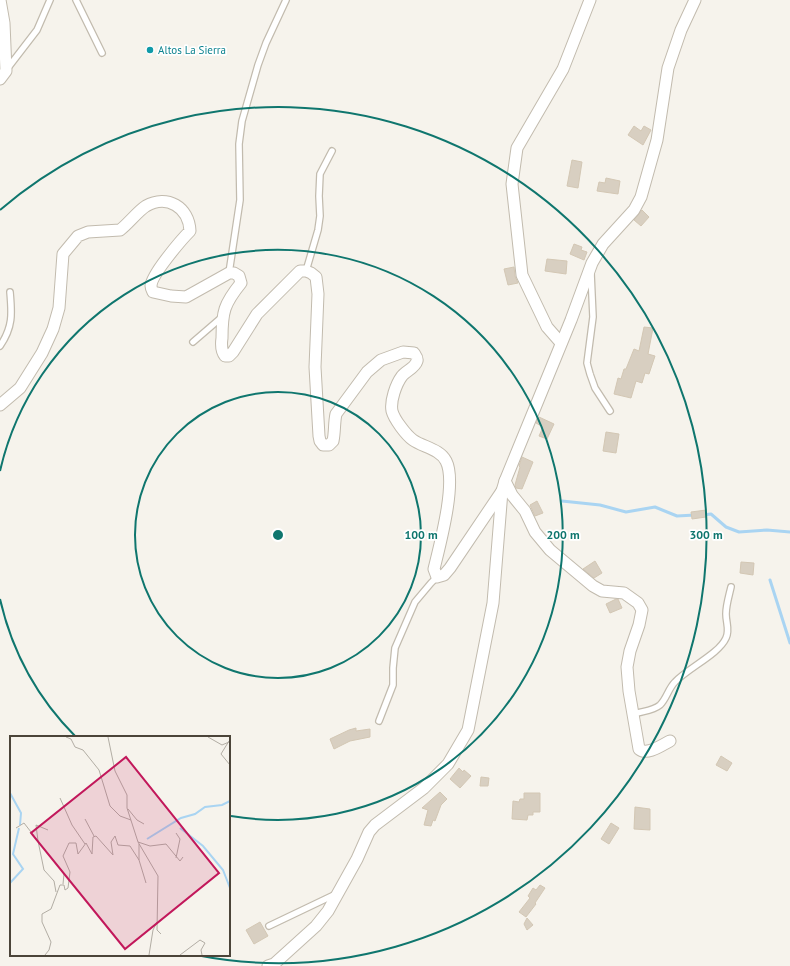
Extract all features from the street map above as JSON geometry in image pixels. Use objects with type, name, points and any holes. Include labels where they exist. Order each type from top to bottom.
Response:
[{"type":"street","points":[[0,0],[4,23],[3,75]]},
{"type":"street","points":[[561,343],[547,327],[522,275],[512,184],[517,148],[563,69],[590,0]]},
{"type":"street","points":[[0,406],[20,388],[42,352],[53,329],[59,308],[63,254],[78,236],[88,232],[120,230],[144,207],[155,202],[167,202],[177,205],[184,212],[190,222],[190,231],[174,248],[152,280],[151,286],[153,292],[171,296],[186,296],[229,273],[234,273],[239,276],[240,284],[227,302],[222,317],[222,352],[224,356],[229,356],[257,314],[300,271],[306,270],[316,277],[318,294],[314,367],[319,436],[323,445],[329,445],[333,441],[336,414],[367,372],[381,360],[403,352],[414,353],[418,359],[417,363],[402,376],[393,392],[392,410],[401,427],[413,440],[440,453],[446,460],[449,470],[449,494],[434,568],[437,577],[444,575],[504,486],[591,266],[603,244],[634,210],[640,197],[657,140],[668,68],[681,30],[695,0]]},
{"type":"street","points":[[504,486],[525,511],[535,532],[550,550],[594,586],[602,590],[624,593],[638,604],[642,610],[627,667],[629,691],[639,749],[642,752],[647,752],[670,741]]},
{"type":"street","points":[[272,965],[316,926],[328,911],[375,825],[424,788],[448,764],[468,730],[493,603],[504,486]]},
{"type":"lane","points":[[3,75],[37,30],[50,0]]},
{"type":"lane","points":[[76,0],[102,53]]},
{"type":"lane","points":[[229,273],[240,200],[239,144],[242,121],[266,42],[286,0]]},
{"type":"lane","points":[[306,270],[318,230],[320,216],[320,174],[332,151]]},
{"type":"lane","points":[[591,266],[593,317],[587,363],[595,388],[610,411]]},
{"type":"lane","points":[[0,346],[5,339],[12,317],[10,292]]},
{"type":"lane","points":[[193,342],[222,317]]},
{"type":"lane","points":[[379,721],[393,685],[395,648],[415,602],[437,577]]},
{"type":"lane","points":[[634,714],[659,705],[666,698],[674,682],[722,644],[729,629],[726,612],[731,587]]},
{"type":"lane","points":[[269,926],[338,893]]},
{"type":"building","points":[[634,126],[641,131],[644,126],[651,130],[643,145],[628,135]]},
{"type":"building","points":[[572,160],[582,162],[578,188],[567,186]]},
{"type":"building","points":[[606,178],[620,181],[618,194],[597,191],[599,182],[605,183]]},
{"type":"building","points":[[642,210],[649,217],[641,226],[634,220]]},
{"type":"building","points":[[574,244],[582,247],[581,250],[587,252],[584,260],[570,254]]},
{"type":"building","points":[[547,259],[567,261],[566,274],[545,271]]},
{"type":"building","points":[[514,267],[515,276],[518,283],[508,285],[504,269]]},
{"type":"building","points":[[644,327],[653,328],[648,354],[655,356],[649,374],[645,373],[642,383],[636,381],[631,398],[614,394],[618,378],[621,379],[624,369],[626,369],[634,349],[639,351]]},
{"type":"building","points":[[539,417],[554,424],[547,439],[539,436],[543,427],[536,423]]},
{"type":"building","points":[[606,432],[619,434],[616,453],[603,451]]},
{"type":"building","points":[[522,457],[533,462],[522,489],[516,488],[515,485]]},
{"type":"building","points":[[537,501],[543,513],[535,516],[530,505]]},
{"type":"building","points":[[706,510],[706,517],[692,519],[691,512]]},
{"type":"building","points":[[595,561],[602,573],[594,578],[583,569]]},
{"type":"building","points":[[741,562],[754,563],[753,575],[740,573]]},
{"type":"building","points":[[618,599],[622,608],[610,613],[606,604]]},
{"type":"building","points":[[356,728],[356,731],[370,729],[370,737],[350,741],[334,749],[330,739]]},
{"type":"building","points":[[721,756],[732,763],[727,771],[716,765]]},
{"type":"building","points":[[459,768],[471,776],[460,788],[450,779]]},
{"type":"building","points":[[481,777],[489,778],[488,786],[480,786]]},
{"type":"building","points":[[440,792],[447,799],[441,805],[435,821],[433,820],[431,826],[424,825],[428,810],[422,808]]},
{"type":"building","points":[[524,793],[540,793],[540,812],[533,812],[533,815],[528,815],[527,820],[512,819],[513,801],[519,802],[520,799],[524,799]]},
{"type":"building","points":[[635,807],[650,809],[650,830],[634,829]]},
{"type":"building","points":[[611,823],[619,828],[609,844],[601,839]]},
{"type":"building","points":[[540,885],[545,888],[535,903],[536,904],[526,917],[519,912],[530,898],[528,896],[533,888],[536,890]]},
{"type":"building","points":[[527,918],[533,925],[527,930],[524,924]]},
{"type":"building","points":[[260,922],[268,936],[254,944],[246,930]]},
{"type":"waterway","points":[[562,501],[600,505],[626,512],[655,507],[677,516],[695,515]]},
{"type":"waterway","points":[[702,515],[711,514],[726,527],[739,532],[767,530],[790,532]]},
{"type":"waterway","points":[[770,580],[790,643]]},
{"type":"place","name":"Altos La Sierra","points":[[150,50]]}]
